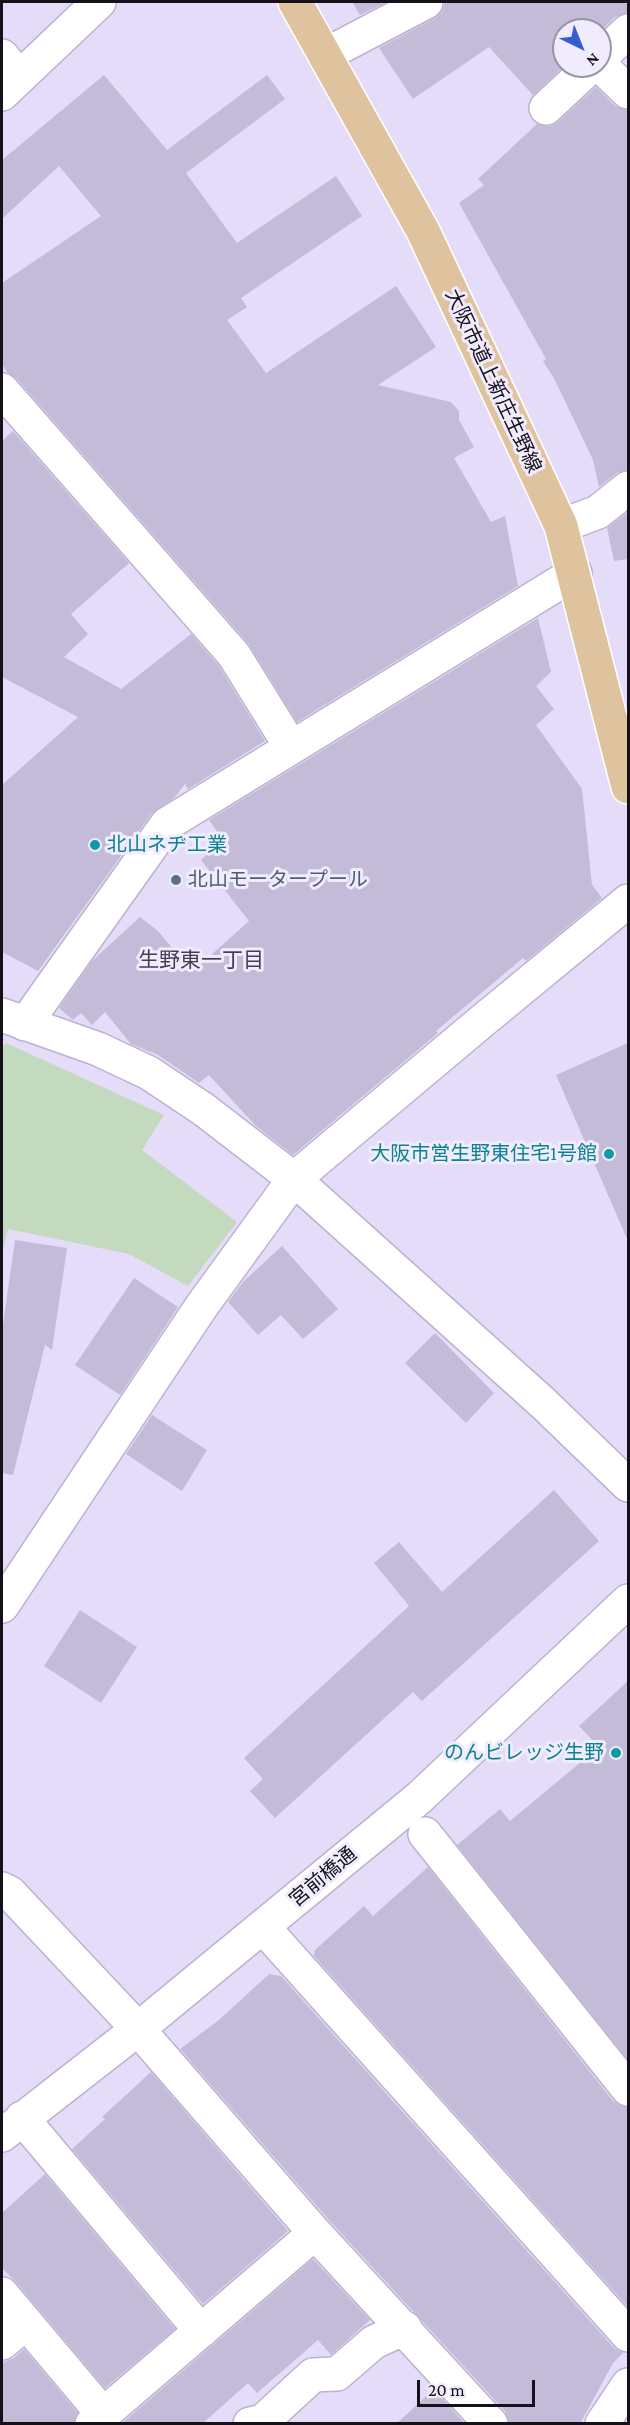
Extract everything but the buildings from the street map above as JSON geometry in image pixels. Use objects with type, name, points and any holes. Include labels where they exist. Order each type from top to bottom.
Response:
[{"type":"main road","name":"大阪市道上新庄生野線","points":[[295,2],[423,231],[561,526],[575,573],[628,787]]},
{"type":"street","points":[[7,76],[99,2]]},
{"type":"street","points":[[325,55],[426,2]]},
{"type":"street","points":[[612,46],[628,31]]},
{"type":"street","points":[[612,77],[628,92]]},
{"type":"street","points":[[546,108],[578,78]]},
{"type":"street","points":[[2,390],[234,655],[291,747]]},
{"type":"street","points":[[561,526],[598,513],[628,488]]},
{"type":"street","points":[[575,573],[167,824],[10,1022],[98,1049],[149,1073],[203,1109],[294,1179],[543,1403],[628,1485]]},
{"type":"street","points":[[2,1606],[201,1307],[294,1179],[628,901]]},
{"type":"street","name":"宮前橋通","points":[[12,2126],[138,2028],[419,1798],[628,1601]]},
{"type":"street","points":[[425,1834],[628,2089]]},
{"type":"street","points":[[2,1890],[10,1893],[138,2028],[315,2233],[405,2328],[491,2424]]},
{"type":"street","points":[[263,1927],[628,2335]]},
{"type":"street","points":[[12,2126],[201,2331]]},
{"type":"street","points":[[2,2294],[98,2419],[315,2233]]},
{"type":"street","points":[[2,2343],[26,2323]]},
{"type":"street","points":[[250,2424],[263,2421],[313,2375],[338,2374],[374,2342],[405,2328]]},
{"type":"street","points":[[602,2424],[628,2385]]},
{"type":"green space","points":[[6,1043],[164,1115],[142,1150],[237,1222],[188,1286],[129,1254],[8,1229],[2,1254],[2,1047]]},
{"type":"place","name":"北山ネヂ工業","points":[[95,845]]},
{"type":"place","name":"北山モータープール","points":[[176,880]]},
{"type":"place","name":"大阪市営生野東住宅1号館","points":[[609,1154]]},
{"type":"place","name":"のんビレッジ生野","points":[[616,1753]]},
{"type":"district","name":"生野東一丁目","points":[[201,961]]}]
